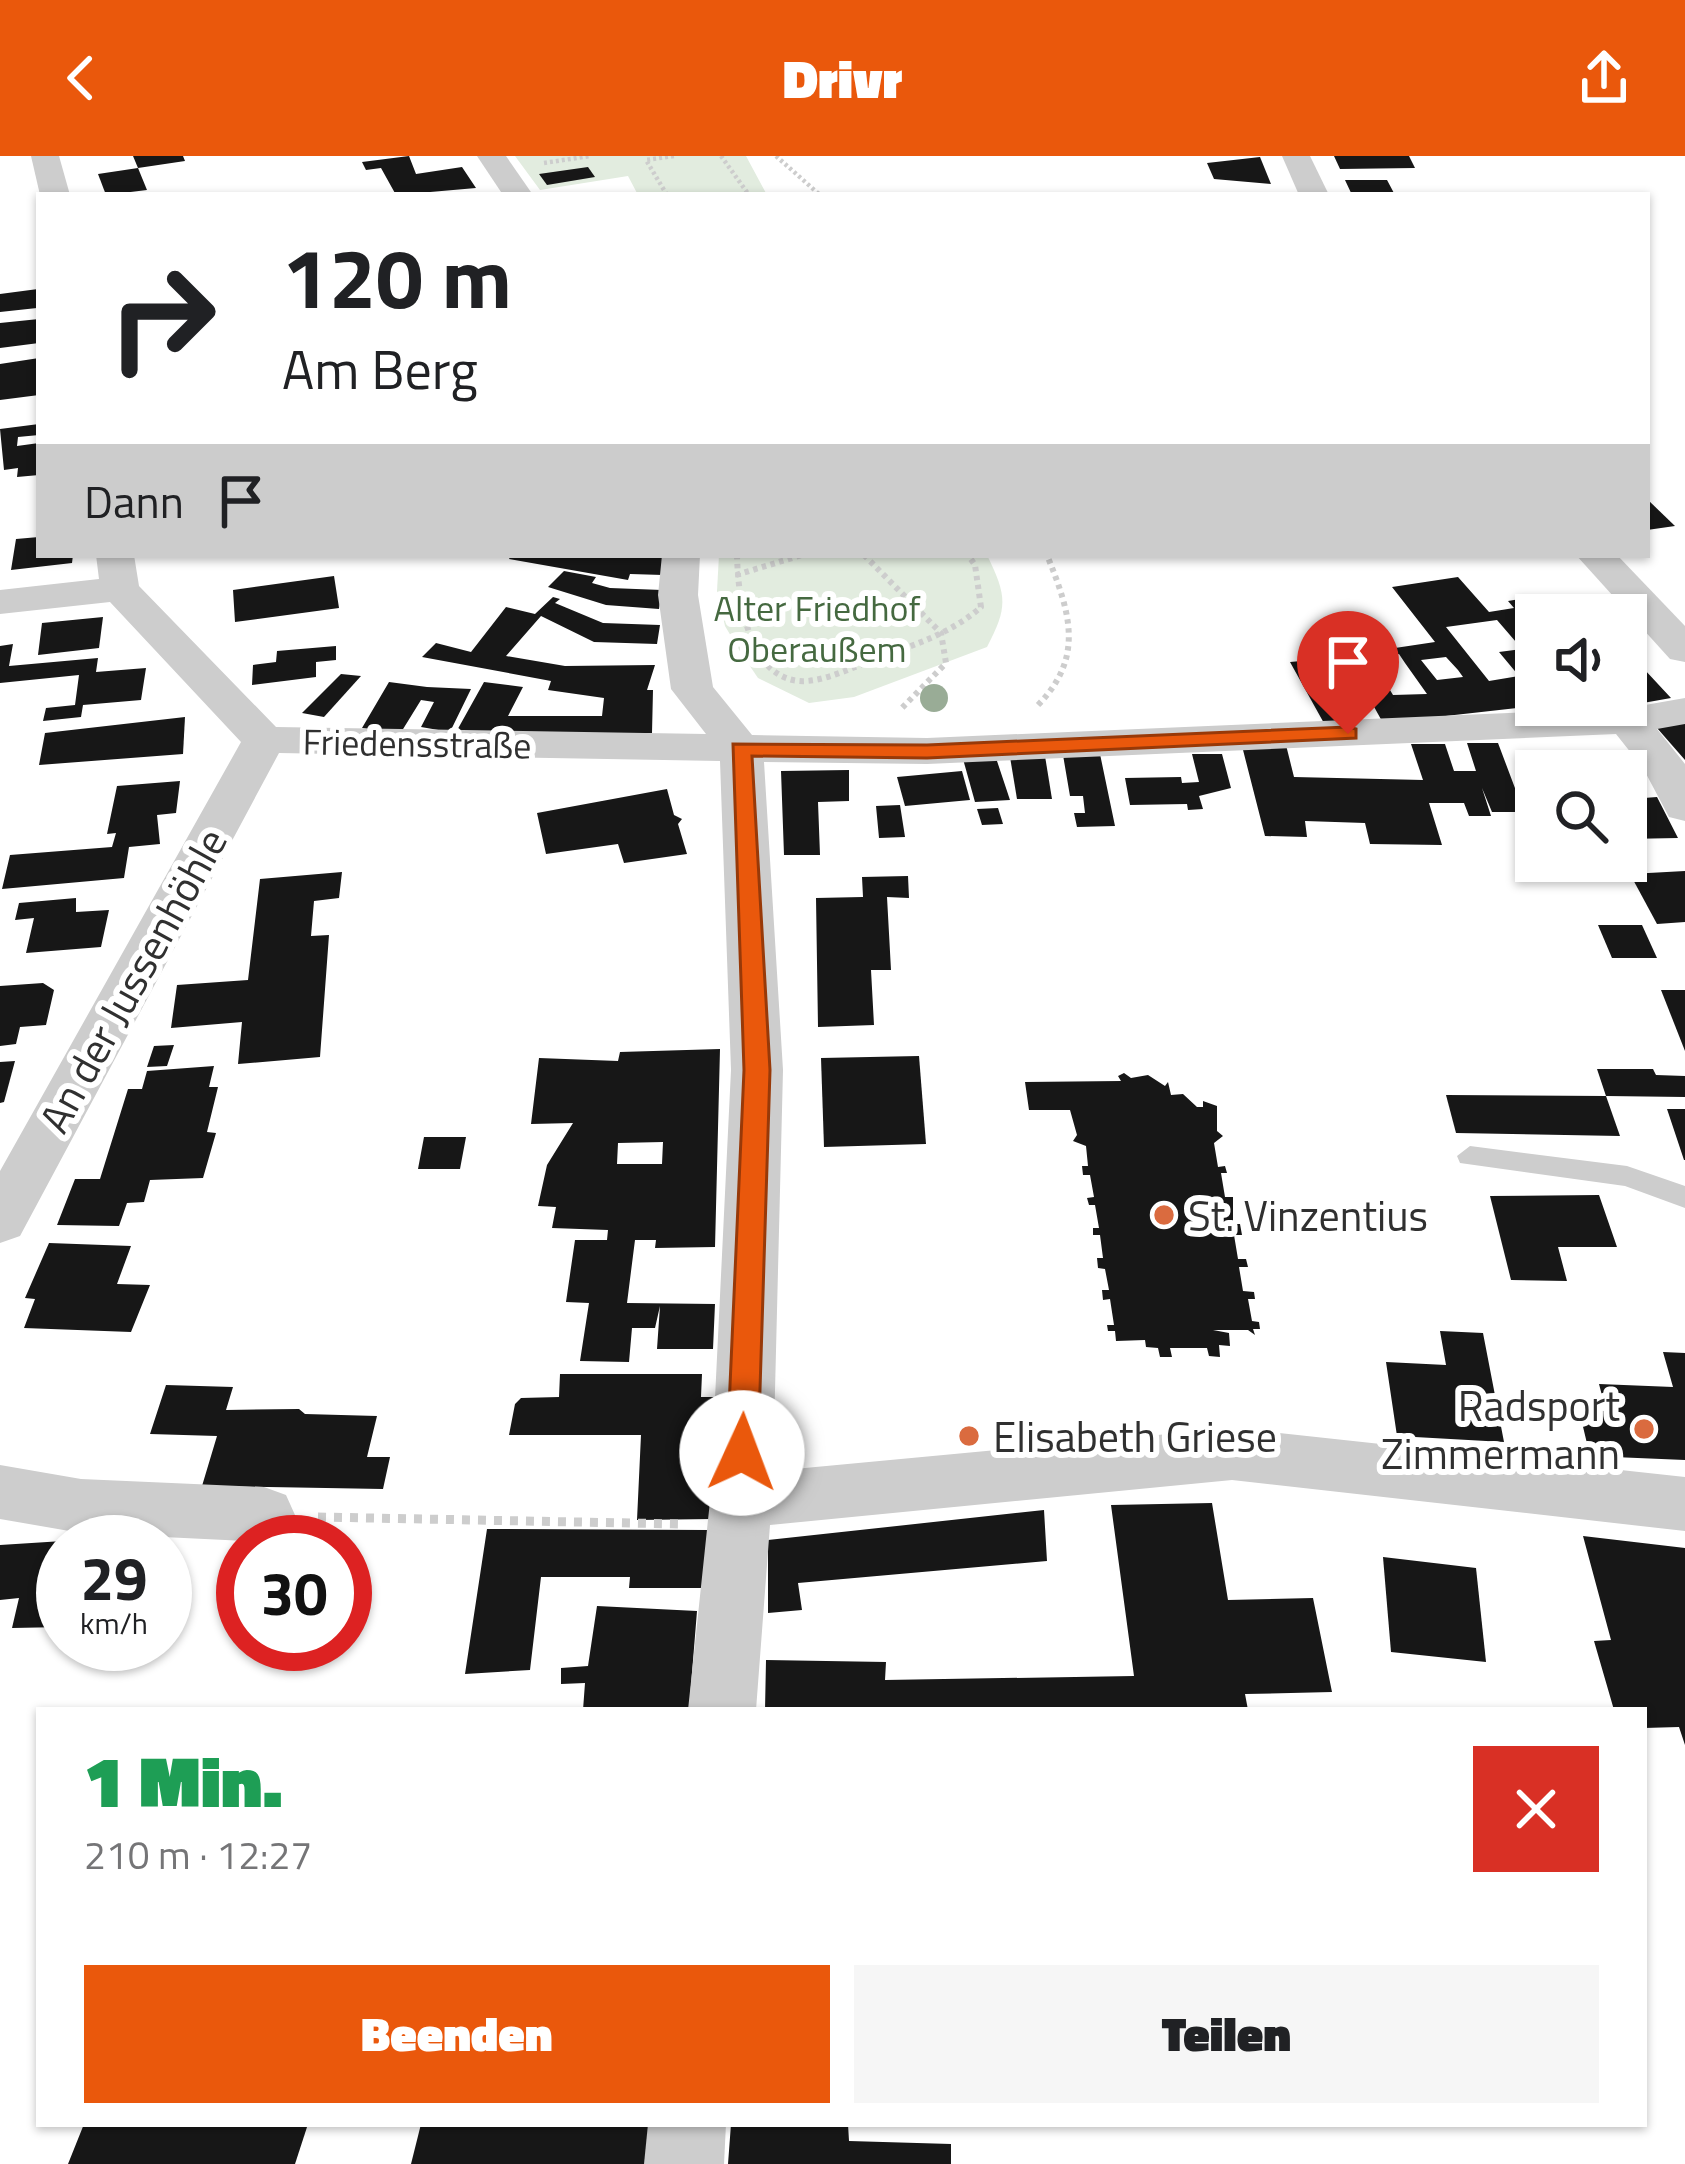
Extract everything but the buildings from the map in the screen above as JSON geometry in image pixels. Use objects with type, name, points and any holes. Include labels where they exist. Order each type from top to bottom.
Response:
[{"type":"street","points":[[45,156],[54,192]]},
{"type":"street","points":[[491,156],[516,192]]},
{"type":"street","points":[[1296,156],[1313,192]]},
{"type":"street","points":[[681,558],[678,595],[692,689],[741,749],[757,1070],[739,1512],[722,1707]]},
{"type":"street","points":[[1598,558],[1685,650]]},
{"type":"street","points":[[0,602],[117,572]]},
{"type":"street","name":"Friedensstraße","points":[[117,572],[264,740],[927,752],[1535,726]]},
{"type":"street","name":"Friedensstraße","points":[[1647,718],[1685,711]]},
{"type":"street","points":[[1631,726],[1663,764],[1685,807]]},
{"type":"street","name":"An der Jussenhöhle","points":[[0,1221],[264,740]]},
{"type":"street","points":[[739,1512],[1232,1454],[1685,1504]]},
{"type":"street","points":[[0,1492],[81,1506],[264,1515]]},
{"type":"street","points":[[684,2164],[687,2127]]},
{"type":"lane","points":[[1470,1156],[1627,1175],[1685,1197]]},
{"type":"path","points":[[665,192],[646,160],[674,156]]},
{"type":"path","points":[[721,156],[747,192]]},
{"type":"path","points":[[776,156],[817,192]]},
{"type":"path","points":[[737,558],[740,607],[766,661],[791,680],[815,678],[968,620],[981,607],[970,558]]},
{"type":"path","points":[[736,575],[792,558]]},
{"type":"path","points":[[867,558],[939,631],[946,663]]},
{"type":"path","points":[[1036,707],[1061,685],[1073,664],[1069,626],[1048,558]]},
{"type":"path","points":[[264,1515],[739,1512]]},
{"type":"green space","points":[[515,156],[746,156],[765,192],[636,192],[628,176],[540,190]]},
{"type":"green space","name":"Alter Friedhof Oberaußem","points":[[719,558],[988,558],[1001,592],[1002,611],[987,647],[854,697],[809,703],[758,678],[725,626],[717,591]]},
{"type":"place","name":"St. Vinzentius","points":[[1164,1215]]},
{"type":"place","name":"Radsport Zimmermann","points":[[1644,1429]]},
{"type":"place","name":"Elisabeth Griese","points":[[969,1436]]},
{"type":"route","points":[[742,1453],[757,1070],[741,749],[927,752],[1348,734]]}]
